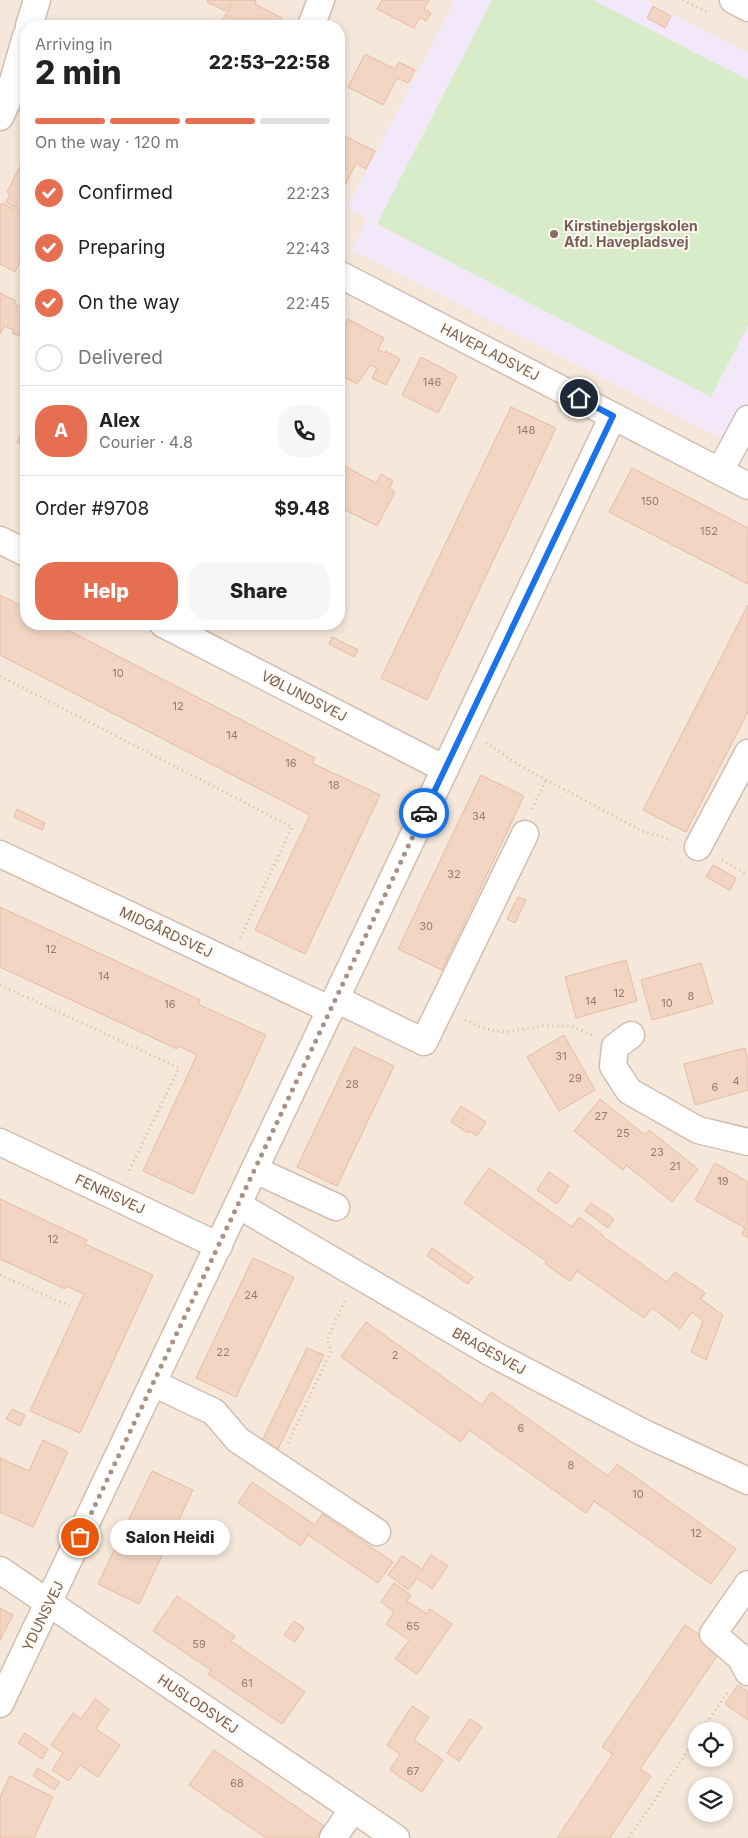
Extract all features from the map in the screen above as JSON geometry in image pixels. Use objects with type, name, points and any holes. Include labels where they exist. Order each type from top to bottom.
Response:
[{"type":"street","points":[[31,20],[36,0]]},
{"type":"street","points":[[313,20],[321,0]]},
{"type":"street","points":[[733,0],[748,8]]},
{"type":"street","points":[[8,107],[20,60]]},
{"type":"street","name":"HAVEPLADSVEJ","points":[[345,277],[748,486]]},
{"type":"street","name":"YDUNSVEJ","points":[[0,1704],[613,416]]},
{"type":"street","points":[[720,471],[748,419]]},
{"type":"street","points":[[0,540],[20,551]]},
{"type":"street","name":"VØLUNDSVEJ","points":[[175,630],[445,769]]},
{"type":"street","points":[[698,847],[748,753]]},
{"type":"street","points":[[440,1010],[525,834]]},
{"type":"street","name":"MIDGÅRDSVEJ","points":[[0,854],[229,962],[424,1042],[440,1010]]},
{"type":"street","points":[[622,1041],[613,1066],[629,1091],[698,1130],[748,1142]]},
{"type":"street","name":"FENRISVEJ","points":[[0,1142],[219,1246]]},
{"type":"street","points":[[254,1170],[336,1207]]},
{"type":"street","name":"BRAGESVEJ","points":[[238,1205],[493,1354],[644,1433],[748,1481]]},
{"type":"street","points":[[154,1383],[214,1412],[238,1440],[377,1532]]},
{"type":"street","name":"HUSLODSVEJ","points":[[0,1570],[396,1838]]},
{"type":"street","points":[[748,1584],[713,1634],[740,1657],[748,1672]]},
{"type":"street","points":[[333,1838],[353,1809]]},
{"type":"path","points":[[0,676],[292,827],[229,962]]},
{"type":"path","points":[[464,730],[524,768],[642,831],[698,847],[748,875]]},
{"type":"path","points":[[0,986],[179,1068],[116,1197]]},
{"type":"path","points":[[440,1010],[485,1029],[506,1032],[543,1026],[571,1026],[622,1041]]},
{"type":"path","points":[[277,1466],[331,1351],[327,1340],[356,1274]]},
{"type":"path","points":[[0,1275],[69,1306]]},
{"type":"path","points":[[707,1722],[736,1680],[748,1672]]},
{"type":"path","points":[[629,1838],[688,1750]]},
{"type":"shaded area","points":[[0,0],[748,0],[748,1838],[0,1838]]},
{"type":"shaded area","name":"Kirstinebjergskolen Afd. Havepladsvej","points":[[455,0],[645,0],[748,53],[748,454],[352,250],[367,218],[347,208]]},
{"type":"green space","name":"Kirstinebjergskolen Afd. Havepladsvej","points":[[492,0],[593,0],[748,80],[748,325],[711,397],[377,224]]},
{"type":"building","points":[[208,0],[254,0],[256,1],[255,4],[282,18],[281,20],[222,20],[231,5],[229,4],[225,11],[207,2]]},
{"type":"building","points":[[382,0],[429,0],[424,9],[431,13],[426,21],[420,17],[414,28],[377,9]]},
{"type":"building","points":[[653,6],[671,16],[665,28],[647,18]]},
{"type":"building","points":[[365,54],[395,69],[399,62],[415,70],[408,83],[397,78],[383,105],[348,87]]},
{"type":"building","points":[[345,136],[375,151],[366,169],[356,163],[345,185]]},
{"type":"building","points":[[20,167],[20,210],[6,202],[10,194],[7,192]]},
{"type":"building","points":[[2,203],[20,212],[20,261],[15,272],[0,264],[0,208]]},
{"type":"building","points":[[0,293],[16,301],[15,304],[20,307],[20,336],[12,333],[14,330],[4,326],[0,334]]},
{"type":"building","points":[[348,319],[384,338],[378,350],[385,353],[386,351],[400,359],[386,385],[372,378],[377,368],[370,365],[357,384],[345,377],[345,325]]},
{"type":"building","points":[[421,357],[457,376],[438,413],[402,395]]},
{"type":"building","points":[[511,407],[556,428],[427,700],[381,678]]},
{"type":"building","points":[[345,466],[376,483],[381,474],[393,481],[389,489],[395,492],[377,526],[345,510]]},
{"type":"building","points":[[632,468],[748,528],[748,584],[609,512]]},
{"type":"building","points":[[0,595],[20,605],[20,630],[68,630],[315,758],[312,763],[380,795],[305,954],[255,930],[310,815],[0,655]]},
{"type":"building","points":[[748,605],[748,712],[686,832],[643,810]]},
{"type":"building","points":[[332,637],[358,650],[354,657],[329,644]]},
{"type":"building","points":[[481,775],[524,796],[442,970],[398,949]]},
{"type":"building","points":[[17,809],[45,823],[42,830],[14,817]]},
{"type":"building","points":[[713,865],[736,878],[730,890],[706,877]]},
{"type":"building","points":[[518,897],[526,900],[515,923],[507,919]]},
{"type":"building","points":[[0,907],[200,1000],[198,1004],[266,1035],[193,1194],[143,1171],[197,1055],[179,1046],[177,1049],[0,967]]},
{"type":"building","points":[[626,960],[637,1001],[576,1018],[565,977]]},
{"type":"building","points":[[701,963],[713,1003],[652,1020],[641,980]]},
{"type":"building","points":[[564,1035],[595,1090],[559,1111],[527,1057]]},
{"type":"building","points":[[354,1047],[394,1066],[337,1186],[297,1167]]},
{"type":"building","points":[[745,1048],[748,1059],[748,1090],[695,1105],[684,1064]]},
{"type":"building","points":[[600,1099],[645,1135],[649,1130],[698,1169],[672,1202],[626,1165],[623,1170],[574,1131]]},
{"type":"building","points":[[461,1106],[486,1122],[477,1136],[469,1131],[468,1133],[451,1122]]},
{"type":"building","points":[[715,1163],[748,1182],[748,1238],[742,1234],[745,1228],[695,1200]]},
{"type":"building","points":[[489,1168],[572,1227],[579,1217],[602,1236],[667,1282],[675,1272],[705,1293],[701,1299],[723,1315],[706,1360],[691,1352],[703,1321],[692,1312],[680,1329],[652,1308],[644,1318],[577,1271],[570,1281],[545,1264],[547,1262],[464,1203]]},
{"type":"building","points":[[549,1172],[569,1186],[557,1204],[537,1190]]},
{"type":"building","points":[[0,1199],[87,1240],[85,1244],[153,1275],[80,1433],[30,1411],[84,1294],[66,1286],[65,1289],[0,1259]]},
{"type":"building","points":[[591,1203],[614,1219],[608,1228],[585,1211]]},
{"type":"building","points":[[432,1248],[473,1277],[468,1284],[427,1256]]},
{"type":"building","points":[[253,1258],[294,1277],[236,1397],[196,1378]]},
{"type":"building","points":[[366,1322],[482,1405],[491,1392],[608,1476],[617,1464],[736,1549],[711,1584],[594,1501],[586,1513],[469,1430],[461,1442],[341,1357]]},
{"type":"building","points":[[307,1348],[324,1355],[278,1449],[262,1441]]},
{"type":"building","points":[[12,1409],[25,1415],[20,1426],[6,1419]]},
{"type":"building","points":[[43,1440],[68,1452],[33,1527],[0,1512],[0,1458],[29,1471]]},
{"type":"building","points":[[152,1471],[193,1490],[139,1604],[98,1584]]},
{"type":"building","points":[[252,1482],[315,1525],[322,1514],[393,1562],[378,1583],[308,1535],[301,1546],[238,1503]]},
{"type":"building","points":[[431,1555],[448,1566],[432,1589],[417,1578],[409,1590],[388,1575],[402,1556],[422,1569]]},
{"type":"building","points":[[394,1583],[411,1595],[407,1601],[427,1614],[430,1609],[452,1624],[417,1674],[395,1659],[409,1640],[386,1624],[394,1612],[381,1602]]},
{"type":"building","points":[[177,1596],[235,1636],[231,1641],[305,1692],[282,1724],[208,1674],[211,1670],[153,1631]]},
{"type":"building","points":[[0,1608],[13,1615],[0,1640]]},
{"type":"building","points":[[294,1621],[304,1628],[295,1642],[284,1635]]},
{"type":"building","points":[[685,1625],[721,1650],[640,1769],[651,1776],[610,1838],[557,1838],[613,1754],[602,1747]]},
{"type":"building","points":[[738,1685],[748,1692],[748,1720],[725,1704]]},
{"type":"building","points":[[95,1699],[109,1709],[96,1729],[120,1745],[98,1777],[80,1765],[69,1781],[52,1770],[63,1753],[51,1745],[73,1713],[81,1719]]},
{"type":"building","points":[[412,1706],[429,1717],[414,1740],[443,1760],[422,1792],[390,1770],[400,1754],[387,1745]]},
{"type":"building","points":[[470,1719],[482,1727],[459,1761],[447,1753]]},
{"type":"building","points":[[25,1733],[48,1749],[42,1759],[18,1743]]},
{"type":"building","points":[[214,1750],[324,1826],[316,1838],[266,1838],[189,1785]]},
{"type":"building","points":[[38,1768],[60,1782],[54,1790],[33,1776]]},
{"type":"building","points":[[10,1776],[53,1797],[34,1838],[0,1838],[0,1797]]},
{"type":"way so far","points":[[80,1537],[424,813]]},
{"type":"place","name":"Kirstinebjergskolen Afd. Havepladsvej","points":[[554,234]]},
{"type":"place","name":"Salon Heidi","points":[[80,1537]]},
{"type":"route","points":[[424,813],[613,416],[579,398]]}]
